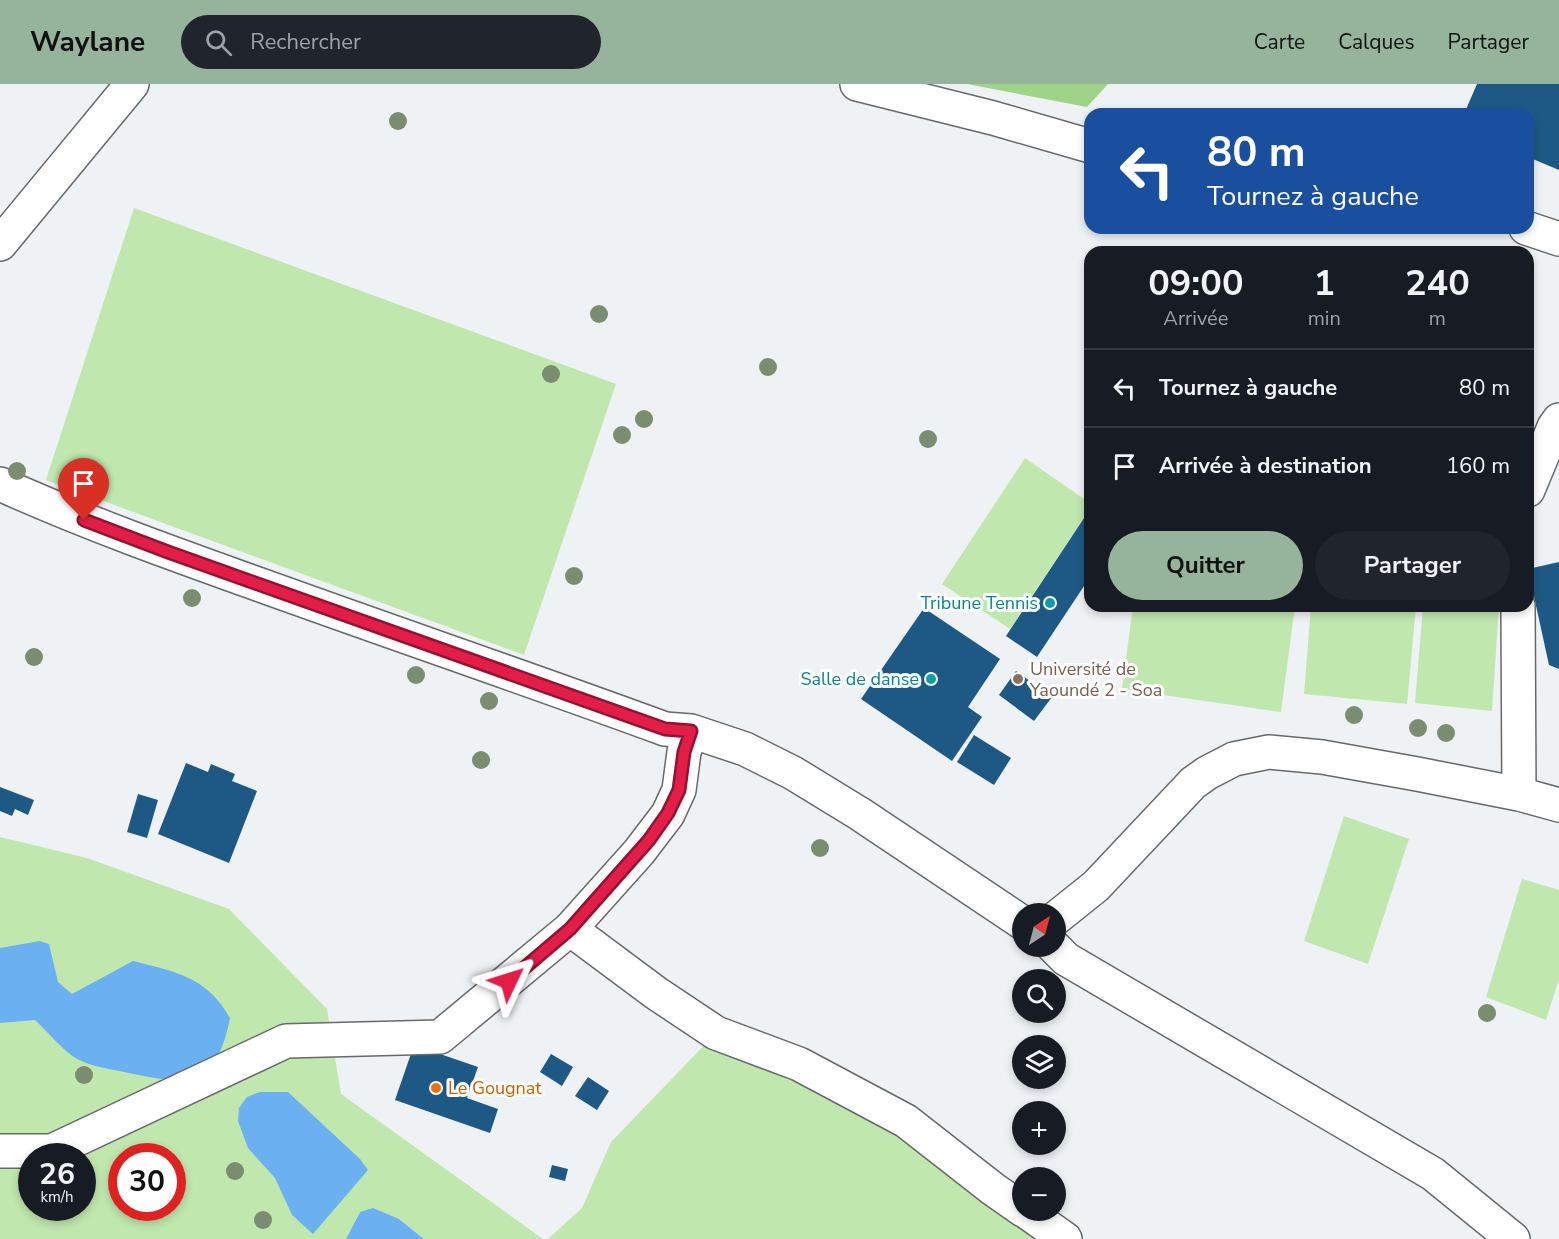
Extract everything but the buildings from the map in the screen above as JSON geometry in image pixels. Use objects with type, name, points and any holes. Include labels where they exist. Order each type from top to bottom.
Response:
[{"type":"street","points":[[0,244],[132,84]]},
{"type":"street","points":[[857,84],[993,118],[1084,144]]},
{"type":"street","points":[[1534,231],[1559,239]]},
{"type":"street","points":[[1534,475],[1559,420]]},
{"type":"street","points":[[0,484],[63,512],[147,544],[402,636],[665,729],[691,731],[745,749],[793,773],[860,814],[1012,916]]},
{"type":"street","points":[[1518,612],[1519,794]]},
{"type":"street","points":[[0,1150],[52,1151],[286,1041],[440,1037],[570,929],[639,852],[668,813],[679,790],[684,752],[691,731]]},
{"type":"street","points":[[1066,910],[1096,886],[1193,783],[1234,759],[1269,752],[1322,757],[1519,794],[1559,805]]},
{"type":"street","points":[[570,929],[656,993],[716,1033],[799,1064],[906,1121],[1012,1202]]},
{"type":"street","points":[[1064,957],[1433,1174],[1513,1239]]},
{"type":"street","points":[[1039,1221],[1065,1239]]},
{"type":"green space","points":[[967,84],[1108,84],[1087,107]]},
{"type":"green space","points":[[134,208],[616,384],[524,655],[46,480]]},
{"type":"green space","points":[[1025,458],[1084,499],[1084,518],[1010,629],[942,584]]},
{"type":"green space","points":[[1132,612],[1294,612],[1281,712],[1122,689]]},
{"type":"green space","points":[[1311,612],[1415,612],[1407,704],[1304,694]]},
{"type":"green space","points":[[1423,612],[1499,612],[1492,711],[1415,703]]},
{"type":"green space","points":[[1344,816],[1409,839],[1368,964],[1304,941]]},
{"type":"green space","points":[[0,837],[87,858],[229,909],[327,1009],[341,1094],[543,1239],[424,1239],[399,1219],[360,1212],[346,1239],[0,1239]]},
{"type":"green space","points":[[1522,879],[1559,890],[1559,979],[1546,1020],[1486,997]]},
{"type":"green space","points":[[716,1033],[799,1064],[1012,1204],[1012,1221],[1038,1221],[1065,1239],[548,1239],[582,1208],[611,1142]]},
{"type":"water","points":[[40,941],[49,944],[58,982],[72,994],[133,961],[177,973],[201,985],[221,1004],[230,1018],[224,1042],[216,1059],[206,1070],[195,1077],[181,1080],[145,1076],[96,1066],[77,1059],[35,1020],[0,1023],[0,948]]},
{"type":"water","points":[[260,1092],[288,1092],[360,1159],[368,1170],[313,1234],[292,1215],[275,1178],[248,1148],[238,1121],[239,1108],[247,1097]]},
{"type":"water","points":[[373,1208],[399,1219],[424,1239],[346,1239],[360,1212]]},
{"type":"place","name":"Tribune Tennis","points":[[1050,603]]},
{"type":"place","name":"Salle de danse","points":[[931,679]]},
{"type":"place","name":"Université de Yaoundé 2 - Soa","points":[[1018,679]]},
{"type":"place","name":"Le Gougnat","points":[[436,1088]]},
{"type":"route","points":[[84,520],[412,640],[665,729],[691,731],[684,752],[679,790],[668,813],[649,840],[570,929],[509,981]]}]
